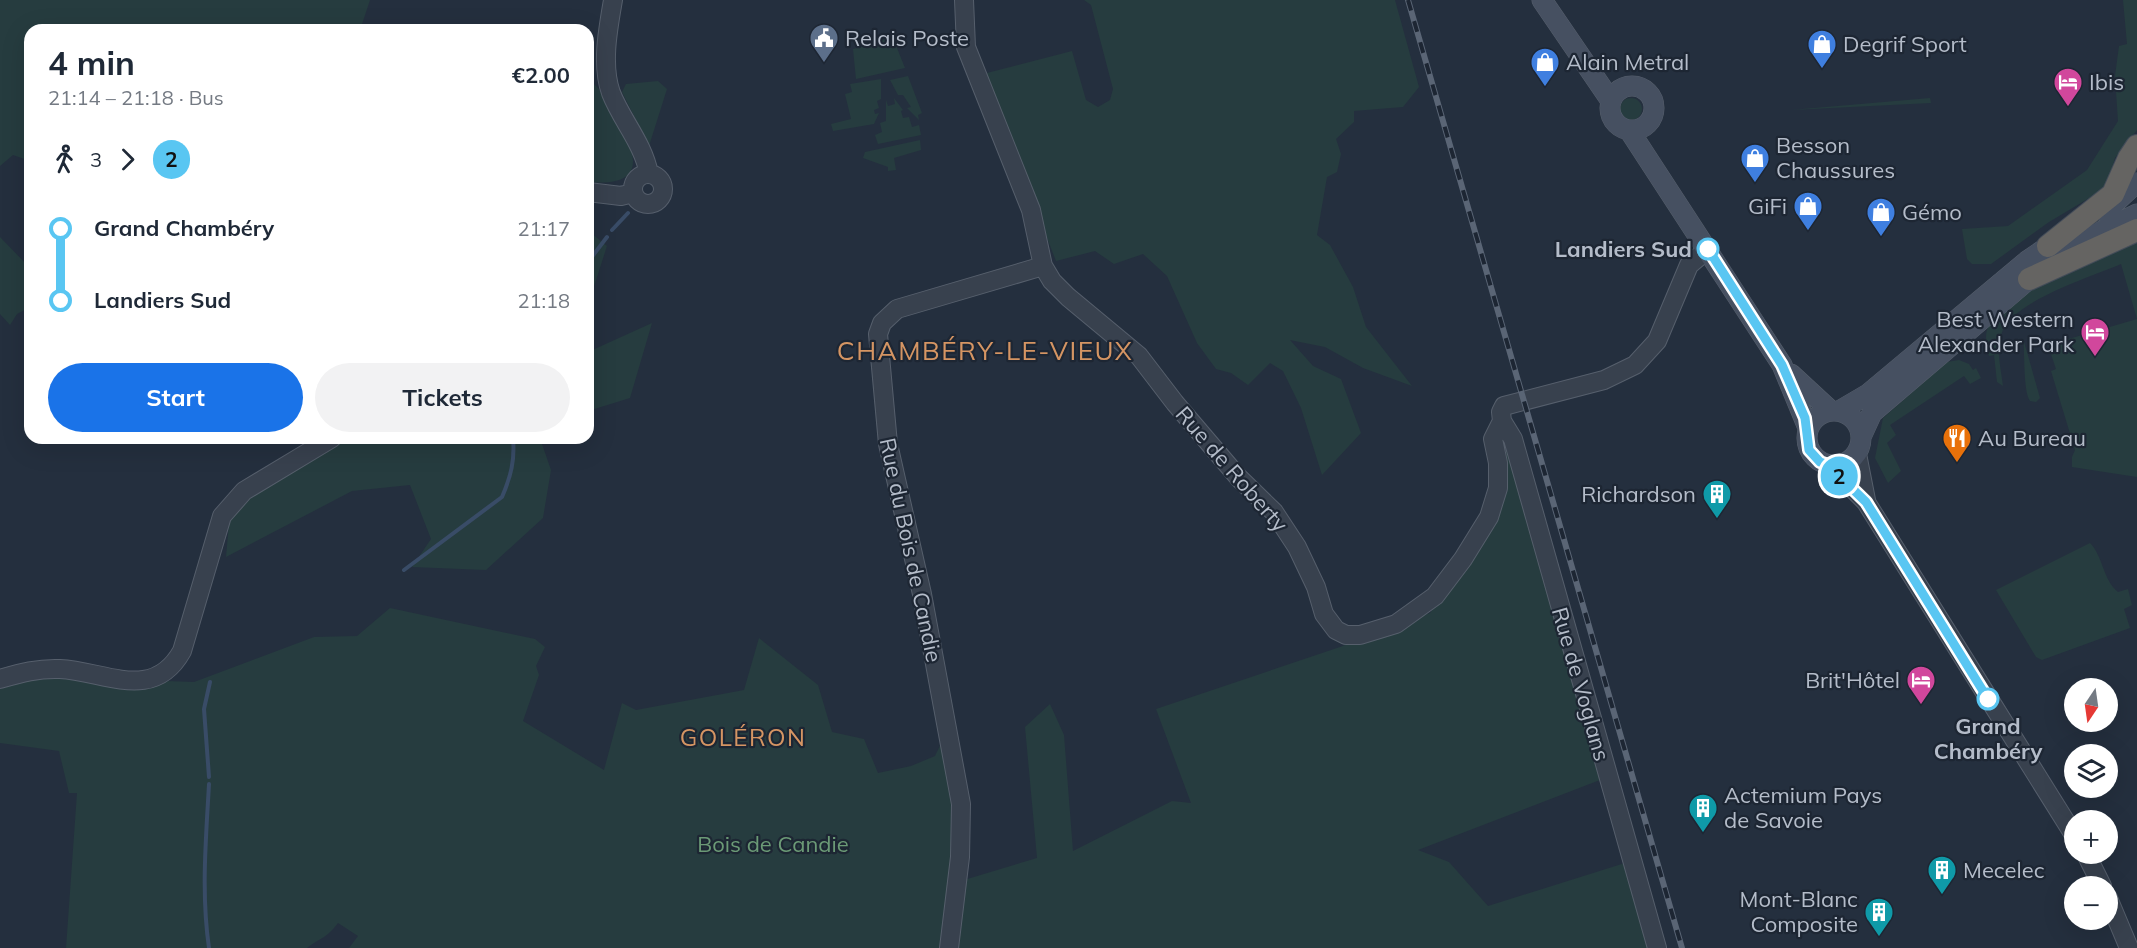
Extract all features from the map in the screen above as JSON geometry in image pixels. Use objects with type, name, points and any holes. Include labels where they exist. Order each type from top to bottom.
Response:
[{"type":"highway","points":[[2048,246],[2113,194],[2128,158],[2137,146]]},
{"type":"highway","points":[[2029,279],[2137,230]]},
{"type":"main road","points":[[1542,0],[1558,27],[1595,75],[1600,89],[1611,101],[1613,119],[1629,130],[1655,166],[1782,365],[1808,428],[1809,450],[1820,462],[1828,465],[1844,464],[1859,445],[1872,413],[2029,279],[2094,235],[2137,214]]},
{"type":"main road","points":[[1595,75],[1630,87],[1642,88],[1652,99],[1654,110],[1650,140],[1655,166]]},
{"type":"main road","points":[[1611,101],[1617,92],[1630,87]]},
{"type":"main road","points":[[1629,130],[1645,126],[1654,110]]},
{"type":"main road","points":[[1808,428],[1813,420],[1868,394],[2048,246],[2116,205],[2137,180]]},
{"type":"main road","points":[[1782,365],[1835,411],[1857,423],[1859,445]]},
{"type":"street","points":[[613,0],[606,75],[612,94],[644,153],[649,174]]},
{"type":"street","name":"Rue de Roberty","points":[[964,8],[966,47],[970,60],[1031,210],[1043,266],[1052,281],[1139,356],[1239,478],[1274,512],[1297,547],[1316,587],[1324,614],[1336,630],[1346,635],[1359,635],[1396,624],[1435,596],[1463,559],[1489,517],[1498,488],[1498,463],[1493,439],[1502,421],[1501,412],[1504,406],[1604,380],[1635,365],[1657,341],[1689,265],[1708,249]]},
{"type":"street","points":[[649,174],[657,176],[663,183],[663,193],[653,204],[644,204],[633,193],[635,181],[649,174]]},
{"type":"street","points":[[594,193],[621,196],[633,193]]},
{"type":"street","name":"Rue du Bois de Candie","points":[[949,948],[960,856],[961,804],[922,594],[888,444],[878,334],[888,315],[897,309],[1043,266]]},
{"type":"street","name":"Rue de Voglans","points":[[1502,421],[1513,439],[1657,948]]},
{"type":"street","points":[[0,679],[36,669],[60,669],[128,680],[154,679],[163,675],[174,665],[182,651],[222,516],[244,490],[322,444]]},
{"type":"street","points":[[1859,445],[1866,502]]},
{"type":"street","points":[[1828,465],[1866,502],[2064,819]]},
{"type":"street","points":[[2118,922],[2129,948]]},
{"type":"green space","points":[[0,0],[370,0],[362,24],[24,24],[24,159],[13,155],[0,166]]},
{"type":"green space","points":[[1084,0],[1395,0],[1419,87],[1403,107],[1354,111],[1354,122],[1336,139],[1341,154],[1337,172],[1327,177],[1317,235],[1330,245],[1353,287],[1366,327],[1412,386],[1363,368],[1325,347],[1290,340],[1313,366],[1341,379],[1361,433],[1322,475],[1301,408],[1283,371],[1270,363],[1248,385],[1231,373],[1216,369],[1197,343],[1167,276],[1143,254],[1114,264],[1095,251],[1056,261],[983,74],[1072,51],[1086,100],[1098,107],[1110,100],[1113,89],[1091,5]]},
{"type":"green space","points":[[2123,0],[2137,0],[2137,130],[2115,158],[2109,179],[2101,191],[2049,222],[1991,264],[1972,264],[1967,259],[1962,229],[2008,226],[2087,170],[2118,121],[2115,76],[2119,46],[2127,44]]},
{"type":"green space","points":[[893,38],[905,68],[856,79],[853,49],[863,43]]},
{"type":"green space","points":[[908,76],[922,113],[918,115],[919,120],[907,108],[911,107],[903,95],[898,95],[890,80]]},
{"type":"green space","points":[[881,79],[881,99],[877,101],[879,108],[874,110],[875,114],[879,113],[874,124],[833,131],[831,124],[851,119],[845,94],[852,92],[850,84]]},
{"type":"green space","points":[[658,81],[667,89],[649,146],[622,92],[626,84]]},
{"type":"green space","points":[[594,84],[601,91],[619,122],[632,153],[633,166],[627,176],[612,182],[594,182]]},
{"type":"green space","points":[[894,98],[903,110],[901,111],[903,118],[909,117],[912,127],[919,125],[921,135],[878,144],[875,135],[882,132],[880,123],[886,121],[886,100],[888,106],[895,104]]},
{"type":"green space","points":[[1631,98],[1639,101],[1642,109],[1639,117],[1631,120],[1623,117],[1620,109],[1623,101]]},
{"type":"green space","points":[[1930,98],[1931,103],[1791,110]]},
{"type":"green space","points":[[920,140],[921,150],[894,158],[896,170],[888,171],[888,167],[863,158],[865,152]]},
{"type":"green space","points":[[594,235],[607,246],[594,286]]},
{"type":"green space","points":[[2137,235],[2137,319],[2121,264],[2072,283],[2035,301],[2008,323],[2001,335],[1999,347],[2003,386],[1997,382],[1994,355],[1989,356],[1986,336],[1990,324],[2003,310],[2037,285]]},
{"type":"green space","points":[[0,237],[24,262],[24,310],[17,314],[10,325],[0,314]]},
{"type":"green space","name":"Best Western Alexander Park","points":[[2137,319],[2137,477],[2072,467],[2075,450],[2051,371],[2056,369],[2048,345]]},
{"type":"green space","points":[[652,323],[630,398],[594,409],[594,349]]},
{"type":"green space","points":[[2023,338],[2040,398],[2036,402],[2030,401],[2026,389]]},
{"type":"green space","points":[[1959,360],[1969,364],[1973,370],[1976,368],[1981,378],[1970,384],[1964,376],[1890,425],[1896,435],[1887,443],[1901,471],[1888,483],[1875,458],[1883,418],[1947,362]]},
{"type":"green space","name":"Bois de Candie","points":[[1505,442],[1600,780],[1418,850],[1449,862],[1488,906],[1625,863],[1650,948],[349,948],[358,936],[338,923],[327,935],[307,948],[66,948],[77,793],[69,793],[59,751],[0,743],[0,689],[50,674],[150,687],[166,681],[194,682],[314,637],[357,636],[390,608],[535,639],[545,647],[536,666],[539,675],[523,721],[604,770],[622,703],[636,710],[744,690],[759,638],[818,685],[832,732],[864,739],[878,773],[911,766],[935,756],[952,721],[964,880],[1037,858],[1025,727],[1050,704],[1064,735],[1073,851],[1172,801],[1191,803],[1156,709],[1340,647],[1430,613],[1491,527],[1507,471]]},
{"type":"green space","points":[[308,444],[542,444],[551,470],[543,518],[486,570],[412,567],[431,539],[410,485],[352,491],[226,557],[232,491]]},
{"type":"green space","points":[[2090,543],[2098,554],[2113,587],[2118,592],[2128,589],[2132,605],[2124,609],[2130,628],[2042,660],[2036,657],[1996,590]]},
{"type":"waterway","points":[[612,230],[628,213]]},
{"type":"waterway","points":[[594,254],[607,237]]},
{"type":"waterway","points":[[404,570],[502,497],[512,468],[513,444]]},
{"type":"waterway","points":[[209,777],[204,709],[210,682]]},
{"type":"waterway","points":[[209,784],[205,886],[209,948]]},
{"type":"railway","points":[[1408,0],[1682,948]]},
{"type":"bus line","name":"2","points":[[1708,249],[1782,365],[1805,418],[1808,428],[1806,443],[1809,450],[1814,457],[1828,465],[1866,502],[1988,699]]},
{"type":"place","name":"Relais Poste","points":[[824,64]]},
{"type":"place","name":"Degrif Sport","points":[[1822,70]]},
{"type":"place","name":"Alain Metral","points":[[1545,88]]},
{"type":"place","name":"Ibis","points":[[2068,108]]},
{"type":"place","name":"Besson Chaussures","points":[[1755,184]]},
{"type":"place","name":"GiFi","points":[[1808,232]]},
{"type":"place","name":"Gémo","points":[[1881,238]]},
{"type":"place","name":"Landiers Sud","points":[[1708,249]]},
{"type":"place","name":"Best Western Alexander Park","points":[[2095,358]]},
{"type":"place","name":"Au Bureau","points":[[1957,464]]},
{"type":"place","name":"Richardson","points":[[1717,520]]},
{"type":"place","name":"Grand Chambéry","points":[[1988,699]]},
{"type":"place","name":"Brit'Hôtel","points":[[1921,706]]},
{"type":"place","name":"Actemium Pays de Savoie","points":[[1703,834]]},
{"type":"place","name":"Mecelec","points":[[1942,896]]},
{"type":"place","name":"Mont-Blanc Composite","points":[[1879,938]]},
{"type":"district","name":"CHAMBÉRY-LE-VIEUX","points":[[985,350]]},
{"type":"district","name":"GOLÉRON","points":[[743,737]]}]
